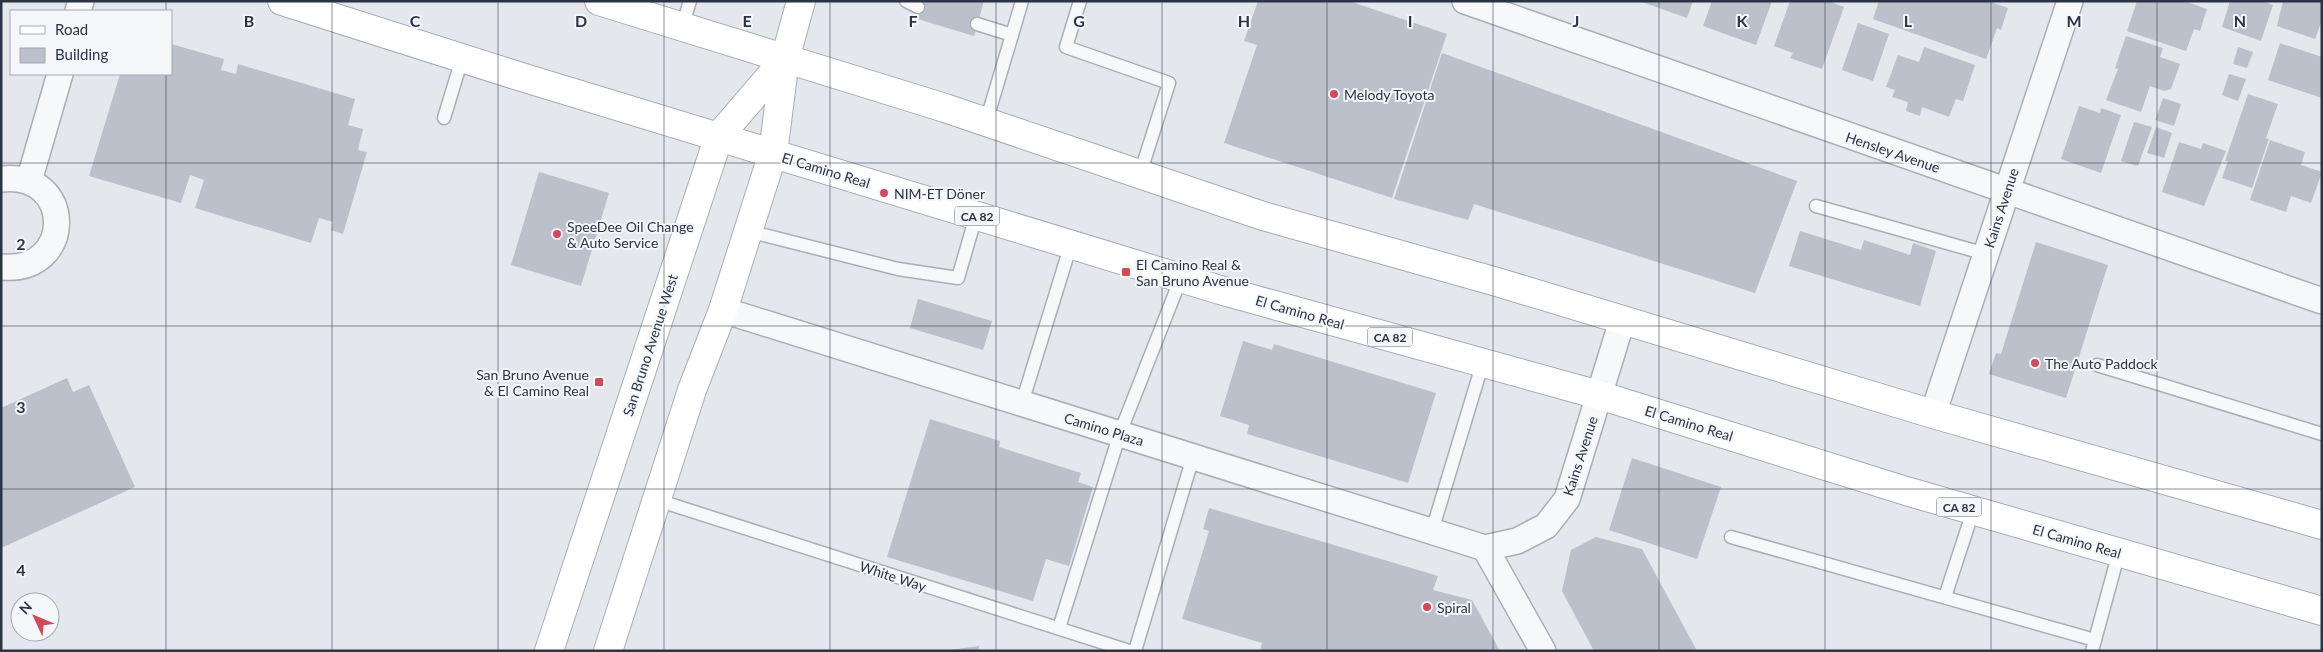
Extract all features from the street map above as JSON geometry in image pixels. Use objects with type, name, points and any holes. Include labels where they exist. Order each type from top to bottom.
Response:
[{"type":"main road","name":"El Camino Real","points":[[282,1],[462,58],[1182,278],[1599,395],[1973,511],[2322,611]]},
{"type":"main road","points":[[600,1],[986,122],[1263,216],[1497,282],[1933,414],[2322,525]]},
{"type":"main road","name":"San Bruno Avenue West","points":[[608,651],[692,390],[723,310],[773,153],[785,59],[801,1]]},
{"type":"main road","name":"San Bruno Avenue West","points":[[549,651],[719,136],[785,59]]},
{"type":"street","name":"Hensley Avenue","points":[[1465,1],[2006,192],[2322,301]]},
{"type":"street","name":"Kains Avenue","points":[[1933,414],[2070,1]]},
{"type":"street","points":[[29,181],[60,75]]},
{"type":"street","points":[[1,179],[13,178],[29,181],[41,187],[52,200],[56,214],[57,232],[51,246],[43,256],[30,265],[16,268],[1,267]]},
{"type":"street","name":"Camino Plaza","points":[[723,310],[1485,548]]},
{"type":"street","name":"Kains Avenue","points":[[1485,548],[1517,541],[1546,526],[1567,499],[1622,321]]},
{"type":"street","points":[[1485,548],[1544,651]]},
{"type":"lane","points":[[682,27],[690,1]]},
{"type":"lane","points":[[986,122],[1022,1]]},
{"type":"lane","points":[[1080,1],[1066,48],[1169,83],[1140,174]]},
{"type":"lane","points":[[977,24],[1012,35]]},
{"type":"lane","points":[[444,118],[462,58]]},
{"type":"lane","points":[[1816,206],[1986,254]]},
{"type":"lane","points":[[748,231],[898,269],[958,278],[976,216]]},
{"type":"lane","points":[[1022,403],[1071,244]]},
{"type":"lane","points":[[1059,628],[1120,433],[1182,278]]},
{"type":"lane","points":[[1432,531],[1483,362]]},
{"type":"lane","points":[[2097,365],[2322,434]]},
{"type":"lane","points":[[1135,651],[1193,457]]},
{"type":"lane","name":"White Way","points":[[657,500],[1129,651]]},
{"type":"lane","points":[[1945,598],[1973,511]]},
{"type":"lane","points":[[1731,537],[1945,598],[2094,645],[2119,552]]},
{"type":"building","points":[[919,1],[984,1],[974,36],[914,18]]},
{"type":"building","name":"Melody Toyota","points":[[1258,1],[1349,1],[1447,34],[1392,198],[1224,143],[1257,45],[1244,41]]},
{"type":"building","points":[[1639,1],[1693,1],[1687,18]]},
{"type":"building","points":[[1712,1],[1772,1],[1756,45],[1703,26]]},
{"type":"building","points":[[1790,1],[1828,1],[1844,7],[1822,69],[1790,58],[1793,53],[1774,46]]},
{"type":"building","points":[[1879,1],[1988,1],[2008,8],[2001,30],[1997,28],[1986,59],[1873,19]]},
{"type":"building","points":[[2137,1],[2184,1],[2207,9],[2200,31],[2194,29],[2186,51],[2127,31]]},
{"type":"building","points":[[2230,1],[2262,1],[2273,5],[2261,41],[2222,27]]},
{"type":"building","points":[[2283,1],[2322,1],[2322,20],[2315,39],[2277,26]]},
{"type":"building","points":[[1858,23],[1889,34],[1873,81],[1842,70]]},
{"type":"building","points":[[2126,36],[2163,48],[2160,57],[2180,64],[2171,89],[2164,91],[2150,86],[2141,112],[2106,100],[2118,69],[2115,68]]},
{"type":"building","points":[[2280,43],[2322,57],[2322,98],[2268,80]]},
{"type":"building","points":[[172,44],[224,59],[221,70],[236,74],[238,64],[355,99],[348,125],[363,129],[358,150],[367,152],[343,234],[331,230],[333,222],[319,218],[311,243],[195,208],[204,180],[190,175],[181,203],[89,176],[120,75],[172,75]]},
{"type":"building","points":[[1924,47],[1975,65],[1963,101],[1956,99],[1949,117],[1922,107],[1920,116],[1906,111],[1908,102],[1892,97],[1895,90],[1886,87],[1898,55],[1919,62]]},
{"type":"building","points":[[2238,47],[2253,52],[2247,68],[2233,64]]},
{"type":"building","points":[[1442,53],[1797,181],[1755,293],[1474,204],[1468,220],[1394,199]]},
{"type":"building","points":[[2229,74],[2246,79],[2238,101],[2222,95]]},
{"type":"building","points":[[2248,94],[2278,104],[2266,138],[2269,139],[2252,188],[2222,178],[2228,161],[2225,161]]},
{"type":"building","points":[[2163,98],[2181,104],[2174,126],[2155,120]]},
{"type":"building","points":[[2079,106],[2100,113],[2101,108],[2121,115],[2101,173],[2061,159]]},
{"type":"building","points":[[2134,122],[2152,127],[2138,166],[2121,161]]},
{"type":"building","points":[[2156,127],[2172,133],[2164,158],[2147,153]]},
{"type":"building","points":[[2270,140],[2305,152],[2301,165],[2322,172],[2311,203],[2291,196],[2286,212],[2250,200]]},
{"type":"building","points":[[2179,142],[2201,149],[2203,143],[2226,151],[2204,206],[2162,192]]},
{"type":"building","points":[[539,172],[609,193],[581,286],[511,265]]},
{"type":"building","points":[[1800,231],[1861,250],[1864,240],[1910,255],[1913,243],[1936,251],[1920,306],[1789,266]]},
{"type":"building","points":[[2036,242],[2108,265],[2066,398],[1989,374],[1996,353],[2001,354]]},
{"type":"building","points":[[918,299],[992,321],[983,350],[910,328]]},
{"type":"building","points":[[1243,341],[1272,350],[1274,344],[1436,393],[1408,483],[1247,434],[1249,425],[1220,416]]},
{"type":"building","points":[[67,378],[73,392],[89,385],[135,487],[1,548],[1,408]]},
{"type":"building","points":[[930,419],[1000,441],[999,447],[1081,473],[1078,482],[1093,487],[1069,566],[1046,559],[1033,601],[887,557]]},
{"type":"building","points":[[1632,458],[1721,487],[1697,559],[1609,530]]},
{"type":"building","points":[[1209,508],[1438,576],[1433,590],[1472,600],[1500,651],[1260,651],[1262,643],[1182,619],[1209,531],[1203,529]]},
{"type":"building","points":[[1596,537],[1642,549],[1697,651],[1594,651],[1562,591],[1571,550]]},
{"type":"building","points":[[979,646],[979,651],[949,650]]},
{"type":"place","name":"Melody Toyota","points":[[1334,94]]},
{"type":"place","name":"NIM-ET Döner","points":[[884,193]]},
{"type":"place","name":"SpeeDee Oil Change & Auto Service","points":[[557,234]]},
{"type":"place","name":"El Camino Real & San Bruno Avenue","points":[[1126,272]]},
{"type":"place","name":"The Auto Paddock","points":[[2035,363]]},
{"type":"place","name":"San Bruno Avenue & El Camino Real","points":[[599,382]]},
{"type":"place","name":"Spiral","points":[[1427,607]]}]
